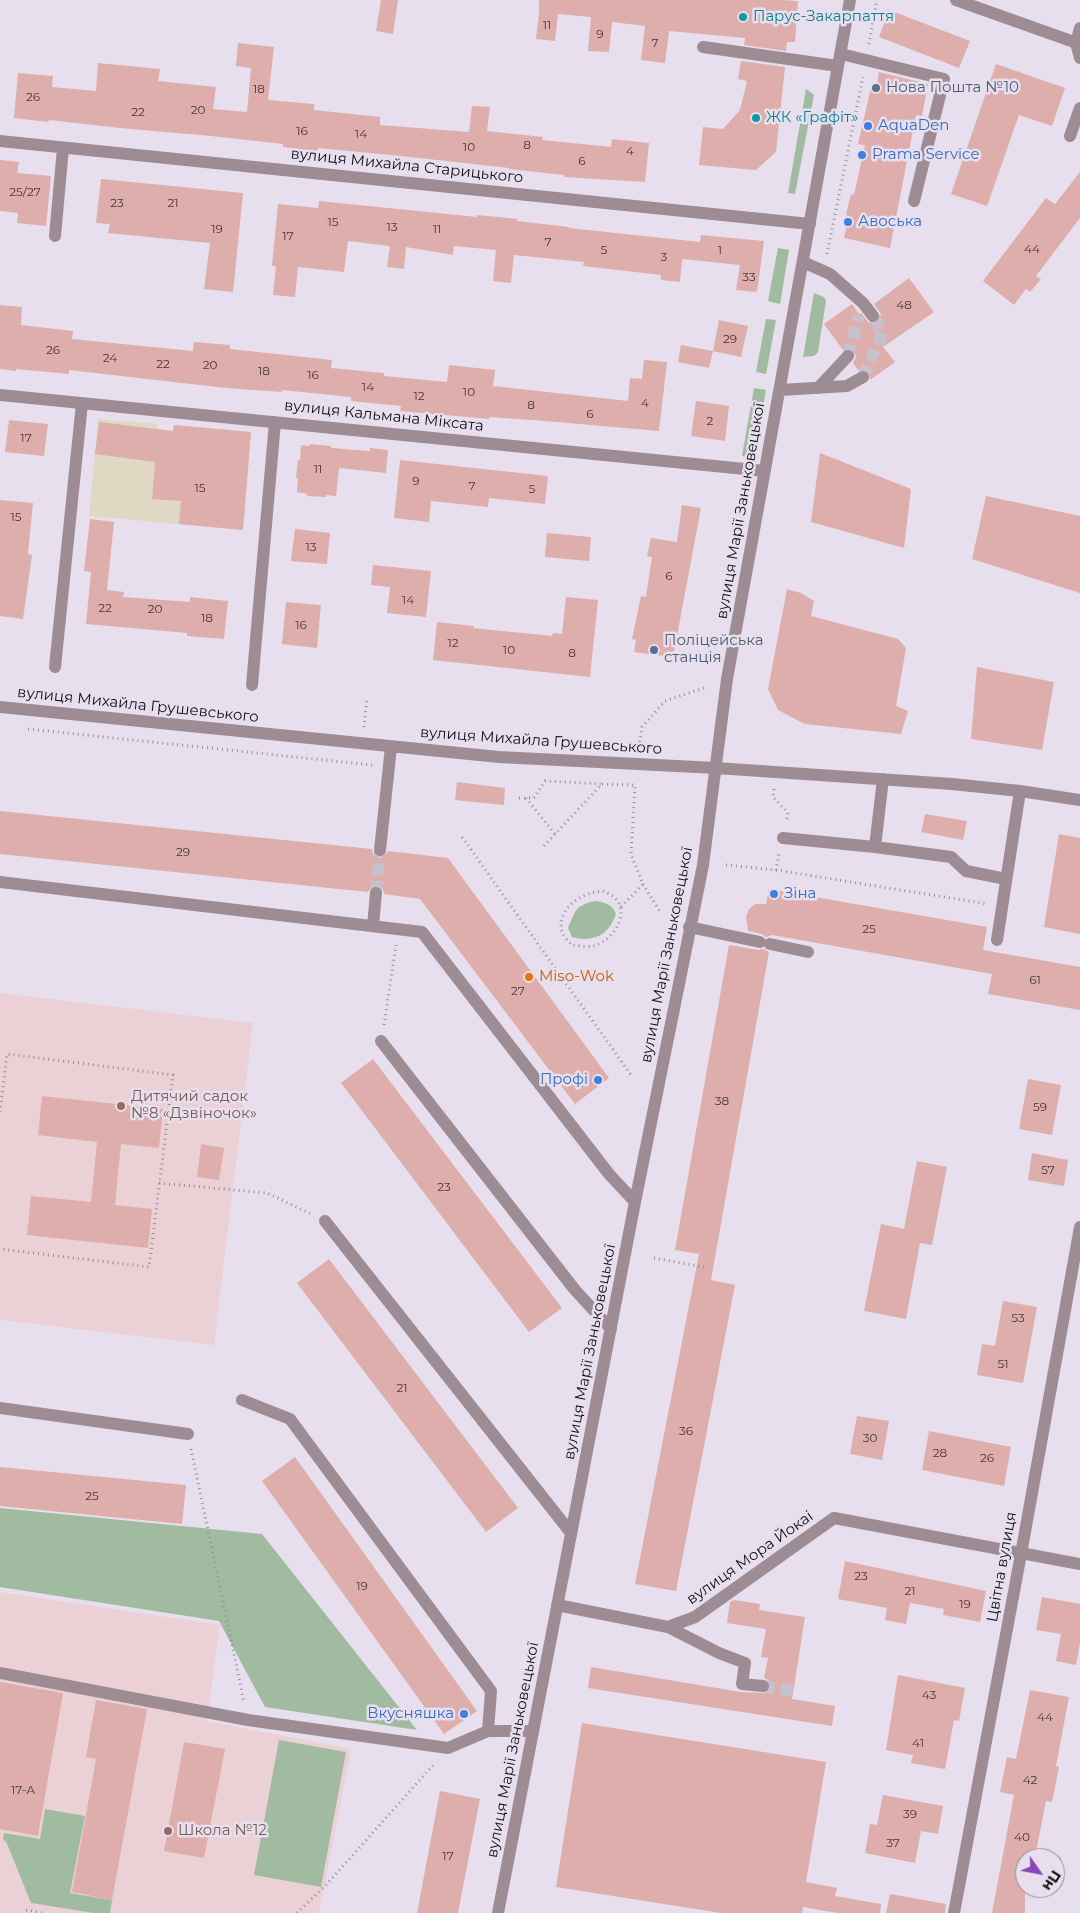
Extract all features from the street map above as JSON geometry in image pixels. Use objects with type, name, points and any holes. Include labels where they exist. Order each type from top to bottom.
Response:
[{"type":"street","name":"вулиця Марії Заньковецької","points":[[498,1913],[702,865],[726,688],[850,0]]},
{"type":"street","points":[[956,0],[1078,44]]},
{"type":"street","points":[[1080,28],[1078,44],[1080,58]]},
{"type":"street","points":[[704,47],[840,60],[867,60],[944,79],[914,201]]},
{"type":"street","points":[[1070,136],[1080,108]]},
{"type":"street","name":"вулиця Михайла Старицького","points":[[0,141],[810,224]]},
{"type":"street","points":[[55,236],[63,148]]},
{"type":"street","points":[[803,262],[830,274],[848,289],[873,316]]},
{"type":"street","points":[[848,289],[859,315]]},
{"type":"street","points":[[818,388],[848,356]]},
{"type":"street","points":[[780,390],[847,386],[863,377]]},
{"type":"street","name":"вулиця Кальмана Міксата","points":[[0,395],[765,471]]},
{"type":"street","points":[[55,667],[82,403]]},
{"type":"street","points":[[252,685],[275,422]]},
{"type":"street","name":"вулиця Михайла Грушевського","points":[[0,707],[499,757],[882,779],[1020,791],[1080,800]]},
{"type":"street","points":[[380,850],[391,747]]},
{"type":"street","points":[[875,847],[882,779]]},
{"type":"street","points":[[997,940],[1020,791]]},
{"type":"street","points":[[783,838],[951,857],[966,871],[1006,879]]},
{"type":"street","points":[[0,882],[422,932],[609,1174],[635,1202]]},
{"type":"street","points":[[373,926],[376,893]]},
{"type":"street","points":[[689,927],[808,952]]},
{"type":"street","points":[[381,1041],[575,1290],[611,1329]]},
{"type":"street","points":[[325,1221],[571,1533]]},
{"type":"street","name":"Цвітна вулиця","points":[[954,1913],[1080,1227]]},
{"type":"street","points":[[242,1400],[290,1419],[296,1427],[491,1690],[488,1731]]},
{"type":"street","points":[[0,1408],[188,1434]]},
{"type":"street","name":"вулиця Мора Йокаі","points":[[668,1627],[695,1617],[834,1518],[1080,1564]]},
{"type":"street","points":[[557,1605],[668,1627],[718,1653],[745,1663],[742,1684],[763,1686]]},
{"type":"street","points":[[0,1673],[248,1720],[448,1748],[488,1731],[532,1731]]},
{"type":"path","points":[[823,271],[867,60],[877,0]]},
{"type":"path","points":[[638,753],[642,727],[665,701],[707,687]]},
{"type":"path","points":[[20,728],[389,766]]},
{"type":"path","points":[[519,798],[534,798],[545,781],[635,785],[631,855],[643,884],[661,912]]},
{"type":"path","points":[[544,846],[602,784]]},
{"type":"path","points":[[526,798],[555,834]]},
{"type":"path","points":[[462,837],[632,1075]]},
{"type":"path","points":[[776,870],[1002,906]]},
{"type":"path","points":[[620,907],[616,898],[603,891],[577,898],[571,904],[564,917],[561,929],[572,945],[595,946],[605,940],[620,922],[620,907],[643,884]]},
{"type":"path","points":[[381,1041],[398,929]]},
{"type":"path","points":[[0,1112],[7,1054],[173,1075],[149,1267],[0,1249]]},
{"type":"path","points":[[159,1183],[267,1193],[325,1221]]},
{"type":"path","points":[[654,1258],[704,1267]]},
{"type":"path","points":[[188,1434],[248,1720]]},
{"type":"path","points":[[297,1913],[326,1885],[448,1748]]},
{"type":"path","points":[[26,1910],[42,1913]]},
{"type":"shaded area","points":[[98,419],[158,424],[157,436],[173,437],[174,425],[251,432],[243,530],[89,516]]},
{"type":"shaded area","name":"Дитячий садок №8 «Дзвіночок»","points":[[0,993],[253,1023],[214,1345],[0,1320]]},
{"type":"shaded area","name":"Школа №12","points":[[0,1592],[220,1625],[207,1721],[351,1749],[319,1913],[0,1913]]},
{"type":"green space","points":[[806,89],[814,95],[795,194],[788,193]]},
{"type":"green space","points":[[778,248],[789,250],[780,304],[768,301]]},
{"type":"green space","points":[[814,293],[824,297],[826,301],[818,352],[814,356],[803,357]]},
{"type":"green space","points":[[766,319],[776,320],[766,374],[756,372]]},
{"type":"green space","points":[[754,388],[766,390],[754,458],[742,456]]},
{"type":"green space","points":[[596,901],[608,904],[615,911],[616,914],[609,927],[605,932],[593,938],[580,939],[572,937],[568,928],[577,909],[584,904]]},
{"type":"green space","points":[[0,1508],[262,1534],[417,1730],[265,1707],[219,1621],[0,1587]]},
{"type":"green space","points":[[279,1740],[346,1752],[321,1887],[254,1875]]},
{"type":"green space","points":[[45,1809],[85,1816],[70,1893],[112,1900],[110,1913],[94,1913],[31,1903],[6,1841],[3,1840],[4,1833],[40,1839]]},
{"type":"building","points":[[381,0],[398,0],[393,34],[376,31]]},
{"type":"building","points":[[539,0],[798,1],[795,42],[787,42],[786,51],[744,45],[745,38],[669,31],[665,63],[641,60],[645,26],[612,22],[609,52],[588,51],[591,17],[558,14],[555,41],[536,39]]},
{"type":"building","points":[[889,10],[970,41],[959,68],[879,37]]},
{"type":"building","points":[[238,43],[274,47],[268,100],[314,104],[314,110],[380,117],[380,125],[469,132],[472,106],[490,107],[487,131],[543,137],[542,140],[611,147],[612,139],[649,143],[645,182],[564,177],[564,175],[401,156],[318,148],[317,151],[283,147],[283,144],[211,136],[14,118],[18,73],[53,76],[52,87],[96,91],[98,63],[160,69],[158,81],[216,87],[213,109],[247,112],[251,68],[236,66]]},
{"type":"building","name":"ЖК «Графіт»","points":[[741,61],[785,67],[776,152],[756,170],[699,165],[703,127],[723,129],[740,110],[747,81],[738,79]]},
{"type":"building","points":[[996,64],[1065,88],[1052,126],[1019,115],[987,206],[951,194]]},
{"type":"building","points":[[879,72],[928,84],[922,116],[916,115],[890,248],[844,238],[849,216],[846,215],[851,194],[854,195],[865,145],[858,144],[872,84],[877,85]]},
{"type":"building","points":[[0,160],[19,162],[17,173],[51,176],[46,226],[17,223],[18,213],[0,211]]},
{"type":"building","points":[[1080,172],[1080,218],[1036,276],[1041,279],[1030,292],[1026,289],[1014,305],[983,281],[1046,198],[1055,204]]},
{"type":"building","points":[[101,179],[243,193],[233,292],[204,289],[210,243],[108,233],[110,224],[96,223]]},
{"type":"building","points":[[319,201],[477,217],[477,215],[518,219],[517,221],[569,228],[700,242],[701,235],[764,241],[757,292],[736,290],[740,265],[682,259],[680,282],[661,280],[661,275],[583,266],[584,262],[514,255],[511,283],[493,281],[496,250],[454,246],[453,255],[406,247],[404,269],[387,267],[390,246],[348,241],[344,272],[298,267],[295,297],[273,295],[276,266],[272,266],[278,204],[318,208]]},
{"type":"building","points":[[909,278],[934,312],[883,347],[895,362],[870,380],[868,370],[858,370],[853,363],[856,357],[854,350],[849,348],[843,350],[824,324],[852,304],[869,323],[878,323],[881,314],[874,304]]},
{"type":"building","points":[[0,305],[22,307],[21,325],[73,331],[72,339],[193,351],[194,342],[230,345],[230,349],[332,360],[331,368],[384,373],[384,376],[447,382],[449,365],[495,370],[493,386],[628,401],[630,378],[642,379],[644,360],[667,362],[659,431],[400,411],[401,406],[351,401],[351,397],[282,390],[282,392],[226,388],[69,370],[69,374],[0,369]]},
{"type":"building","points":[[719,320],[748,326],[741,357],[713,351]]},
{"type":"building","points":[[681,345],[713,351],[709,368],[678,362]]},
{"type":"building","points":[[696,401],[729,406],[725,441],[691,436]]},
{"type":"building","points":[[9,420],[48,424],[44,456],[5,452]]},
{"type":"building","points":[[99,422],[173,431],[174,425],[251,432],[243,530],[179,524],[181,501],[152,499],[155,462],[95,454]]},
{"type":"building","points":[[310,444],[331,446],[331,448],[370,451],[370,448],[388,450],[386,473],[339,468],[336,496],[307,496],[308,494],[297,492],[298,478],[296,478],[301,445],[309,446]]},
{"type":"building","points":[[820,453],[911,489],[904,548],[811,522]]},
{"type":"building","points":[[400,460],[548,476],[545,504],[489,498],[488,507],[431,501],[429,522],[394,518]]},
{"type":"building","points":[[986,496],[1080,516],[1080,593],[972,559]]},
{"type":"building","points":[[0,500],[33,503],[28,554],[32,555],[23,619],[0,616]]},
{"type":"building","points":[[682,505],[701,508],[673,657],[634,652],[636,640],[632,639],[641,596],[646,597],[652,557],[647,556],[651,538],[677,542]]},
{"type":"building","points":[[90,519],[114,522],[107,590],[124,592],[123,597],[190,602],[190,597],[228,601],[224,639],[187,636],[187,633],[86,624],[91,572],[84,571]]},
{"type":"building","points":[[295,529],[330,533],[327,564],[291,561]]},
{"type":"building","points":[[547,533],[591,537],[589,561],[545,557]]},
{"type":"building","points":[[373,565],[431,571],[426,617],[387,613],[390,587],[371,585]]},
{"type":"building","points":[[787,589],[801,593],[814,601],[811,616],[898,639],[906,648],[896,706],[908,711],[901,734],[805,724],[778,710],[768,689]]},
{"type":"building","points":[[566,597],[598,600],[590,677],[433,660],[437,622],[474,626],[473,628],[552,636],[553,633],[562,634]]},
{"type":"building","points":[[286,602],[321,605],[317,648],[282,644]]},
{"type":"building","points":[[977,667],[1054,682],[1042,750],[971,739]]},
{"type":"building","points":[[457,782],[505,788],[504,805],[455,800]]},
{"type":"building","points":[[0,811],[372,849],[373,854],[379,858],[384,857],[388,851],[448,858],[609,1078],[575,1104],[420,899],[384,894],[383,889],[377,885],[372,886],[368,892],[0,854]]},
{"type":"building","points":[[925,814],[967,821],[963,840],[921,832]]},
{"type":"building","points":[[1059,834],[1080,838],[1080,934],[1044,927]]},
{"type":"building","points":[[769,889],[987,927],[983,950],[1080,967],[1080,1010],[988,994],[992,974],[772,935],[766,937],[762,934],[748,931],[746,916],[749,909],[755,904],[766,904]]},
{"type":"building","points":[[729,945],[758,950],[764,949],[769,952],[711,1280],[735,1285],[676,1591],[635,1584],[699,1254],[675,1250]]},
{"type":"building","points":[[373,1059],[562,1308],[529,1332],[341,1083]]},
{"type":"building","points":[[1028,1079],[1061,1085],[1052,1135],[1019,1129]]},
{"type":"building","points":[[42,1096],[163,1109],[159,1148],[121,1144],[115,1205],[152,1209],[148,1248],[27,1235],[31,1196],[91,1202],[97,1142],[38,1135]]},
{"type":"building","points":[[201,1144],[224,1148],[219,1180],[197,1177]]},
{"type":"building","points":[[1032,1153],[1068,1160],[1064,1186],[1028,1180]]},
{"type":"building","points":[[917,1161],[947,1167],[932,1245],[920,1243],[906,1319],[864,1311],[881,1224],[904,1229]]},
{"type":"building","points":[[329,1259],[518,1508],[486,1532],[297,1283]]},
{"type":"building","points":[[1003,1301],[1037,1307],[1023,1383],[977,1375],[982,1344],[995,1346]]},
{"type":"building","points":[[857,1416],[889,1421],[882,1460],[850,1454]]},
{"type":"building","points":[[929,1431],[1011,1447],[1004,1486],[922,1470]]},
{"type":"building","points":[[295,1457],[477,1711],[444,1734],[262,1481]]},
{"type":"building","points":[[0,1467],[186,1485],[182,1524],[0,1506]]},
{"type":"building","points":[[845,1561],[986,1591],[980,1622],[943,1615],[944,1609],[910,1603],[906,1624],[885,1620],[887,1608],[838,1599]]},
{"type":"building","points":[[1042,1597],[1080,1604],[1080,1643],[1076,1665],[1056,1661],[1061,1634],[1036,1630]]},
{"type":"building","points":[[734,1600],[760,1604],[759,1610],[805,1617],[792,1699],[835,1706],[832,1726],[588,1688],[591,1667],[741,1692],[767,1693],[771,1686],[768,1680],[764,1678],[768,1658],[761,1657],[766,1629],[727,1623],[730,1602]]},
{"type":"building","points":[[898,1675],[965,1688],[959,1721],[954,1720],[945,1769],[911,1763],[913,1755],[886,1750]]},
{"type":"building","points":[[0,1682],[63,1693],[38,1836],[0,1829]]},
{"type":"building","points":[[1030,1690],[1069,1697],[1056,1766],[1059,1767],[1052,1802],[1046,1801],[1037,1848],[1015,1848],[1015,1898],[1025,1898],[1025,1913],[992,1913],[1014,1795],[1000,1792],[1007,1757],[1016,1759]]},
{"type":"building","points":[[96,1700],[147,1709],[112,1900],[72,1892],[96,1759],[86,1757]]},
{"type":"building","points":[[582,1723],[826,1762],[806,1882],[837,1888],[835,1896],[881,1904],[880,1913],[837,1913],[803,1907],[802,1913],[721,1913],[556,1887]]},
{"type":"building","points":[[184,1742],[225,1749],[204,1858],[164,1851]]},
{"type":"building","points":[[440,1791],[480,1799],[458,1913],[417,1913]]},
{"type":"building","points":[[883,1795],[943,1806],[938,1834],[921,1831],[915,1863],[865,1853],[870,1824],[877,1825]]},
{"type":"building","points":[[890,1894],[946,1904],[945,1913],[886,1913]]},
{"type":"tunnel","points":[[848,356],[859,315]]},
{"type":"tunnel","points":[[863,377],[883,332],[873,316]]},
{"type":"tunnel","points":[[376,893],[380,850]]},
{"type":"tunnel","points":[[763,1686],[793,1691]]},
{"type":"place","name":"Парус-Закарпаття","points":[[743,17]]},
{"type":"place","name":"Нова Пошта №10","points":[[876,88]]},
{"type":"place","name":"ЖК «Графіт»","points":[[756,118]]},
{"type":"place","name":"AquaDen","points":[[868,126]]},
{"type":"place","name":"Prama Service","points":[[862,155]]},
{"type":"place","name":"Авоська","points":[[848,222]]},
{"type":"place","name":"Поліцейська станція","points":[[654,650]]},
{"type":"place","name":"Зіна","points":[[774,894]]},
{"type":"place","name":"Miso-Wok","points":[[529,977]]},
{"type":"place","name":"Профі","points":[[598,1080]]},
{"type":"place","name":"Дитячий садок №8 «Дзвіночок»","points":[[121,1106]]},
{"type":"place","name":"Вкусняшка","points":[[464,1714]]},
{"type":"place","name":"Школа №12","points":[[168,1831]]}]
